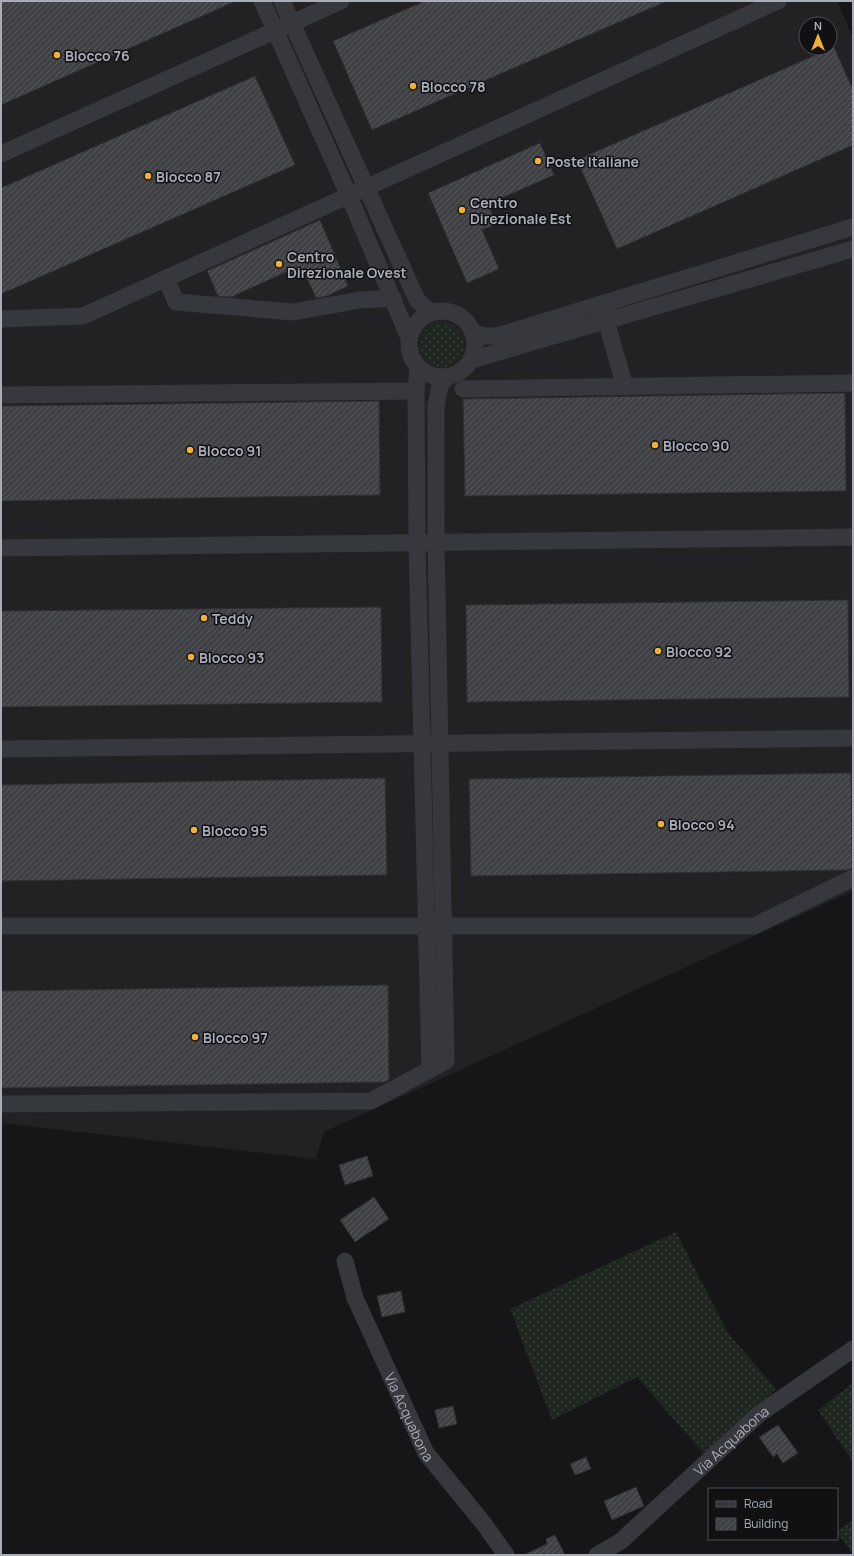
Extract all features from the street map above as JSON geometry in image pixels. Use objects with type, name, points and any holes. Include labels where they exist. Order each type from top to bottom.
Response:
[{"type":"street","points":[[262,1],[349,196],[409,338]]},
{"type":"street","points":[[282,1],[417,300],[431,313]]},
{"type":"street","points":[[1,154],[341,1]]},
{"type":"street","points":[[1,319],[83,316],[778,1]]},
{"type":"street","points":[[471,360],[604,313],[852,233]]},
{"type":"street","points":[[473,333],[483,336],[497,336],[604,313],[853,249]]},
{"type":"street","points":[[166,278],[176,302],[293,312],[360,300],[393,298]]},
{"type":"street","points":[[360,300],[386,282]]},
{"type":"street","points":[[442,311],[453,313],[463,319],[473,333],[474,350],[471,360],[465,368],[456,374],[446,377],[436,377],[426,374],[412,359],[409,349],[409,338],[413,327],[421,318],[431,313],[442,311]]},
{"type":"street","points":[[604,313],[625,387]]},
{"type":"street","points":[[418,367],[416,391],[417,542],[430,1070]]},
{"type":"street","points":[[1,1104],[371,1101],[446,1061],[436,542],[436,406],[440,386],[446,377]]},
{"type":"street","points":[[463,389],[853,383]]},
{"type":"street","points":[[1,395],[416,391]]},
{"type":"street","points":[[1,548],[853,537]]},
{"type":"street","points":[[1,750],[853,738]]},
{"type":"street","points":[[1,926],[754,926],[853,878]]},
{"type":"street","name":"Via Acquabona","points":[[345,1260],[355,1298],[426,1453],[484,1524],[506,1555]]},
{"type":"street","name":"Via Acquabona","points":[[597,1555],[621,1541],[759,1414],[853,1349]]},
{"type":"shaded area","points":[[1,1],[837,1],[853,38],[853,891],[324,1132],[316,1159],[1,1123]]},
{"type":"shaded area","points":[[446,323],[451,324],[458,329],[463,336],[463,354],[458,361],[451,366],[438,367],[433,366],[426,361],[421,354],[420,341],[421,336],[426,329],[433,324]]},
{"type":"shaded area","points":[[676,1232],[728,1333],[776,1389],[705,1455],[637,1377],[552,1420],[510,1309]]},
{"type":"shaded area","points":[[853,1383],[853,1462],[818,1410]]},
{"type":"shaded area","points":[[853,1520],[853,1554],[838,1533],[838,1531]]},
{"type":"building","name":"Blocco 76","points":[[1,1],[236,1],[1,105]]},
{"type":"building","name":"Blocco 78","points":[[425,1],[667,1],[372,130],[333,41]]},
{"type":"building","points":[[814,56],[838,56],[853,90],[853,145],[617,249],[577,160]]},
{"type":"building","name":"Blocco 87","points":[[255,76],[295,165],[1,294],[1,188]]},
{"type":"building","name":"Centro Direzionale Est","points":[[540,143],[554,175],[488,204],[496,224],[482,230],[499,269],[467,283],[428,193]]},
{"type":"building","name":"Centro Direzionale Ovest","points":[[320,220],[348,286],[327,296],[316,298],[305,274],[290,280],[286,272],[231,297],[218,296],[207,271]]},
{"type":"building","name":"Blocco 90","points":[[845,393],[846,491],[465,496],[463,399]]},
{"type":"building","name":"Blocco 91","points":[[379,401],[380,495],[1,501],[1,406]]},
{"type":"building","name":"Blocco 92","points":[[848,600],[849,697],[467,702],[466,605]]},
{"type":"building","name":"Blocco 93","points":[[381,607],[382,702],[1,707],[1,611]]},
{"type":"building","name":"Blocco 94","points":[[851,773],[852,868],[847,870],[471,876],[469,779]]},
{"type":"building","name":"Blocco 95","points":[[385,778],[387,875],[1,881],[1,785]]},
{"type":"building","name":"Blocco 97","points":[[388,985],[389,1080],[385,1082],[1,1088],[1,991]]},
{"type":"building","points":[[367,1156],[373,1176],[345,1185],[339,1165]]},
{"type":"building","points":[[374,1197],[389,1219],[355,1242],[340,1220]]},
{"type":"building","points":[[401,1291],[405,1312],[382,1317],[377,1296]]},
{"type":"building","points":[[453,1406],[457,1424],[439,1428],[435,1410]]},
{"type":"building","points":[[778,1425],[798,1453],[783,1463],[777,1454],[773,1457],[759,1437]]},
{"type":"building","points":[[586,1457],[591,1469],[575,1475],[570,1464]]},
{"type":"building","points":[[636,1487],[644,1506],[612,1520],[604,1501]]},
{"type":"building","points":[[555,1535],[565,1555],[524,1555],[547,1544],[546,1539]]},
{"type":"place","name":"Blocco 76","points":[[57,55]]},
{"type":"place","name":"Blocco 78","points":[[413,86]]},
{"type":"place","name":"Poste Italiane","points":[[538,161]]},
{"type":"place","name":"Blocco 87","points":[[148,176]]},
{"type":"place","name":"Centro Direzionale Est","points":[[462,210]]},
{"type":"place","name":"Centro Direzionale Ovest","points":[[279,264]]},
{"type":"place","name":"Blocco 90","points":[[655,445]]},
{"type":"place","name":"Blocco 91","points":[[190,450]]},
{"type":"place","name":"Teddy","points":[[204,618]]},
{"type":"place","name":"Blocco 92","points":[[658,651]]},
{"type":"place","name":"Blocco 93","points":[[191,657]]},
{"type":"place","name":"Blocco 94","points":[[661,824]]},
{"type":"place","name":"Blocco 95","points":[[194,830]]},
{"type":"place","name":"Blocco 97","points":[[195,1037]]}]
